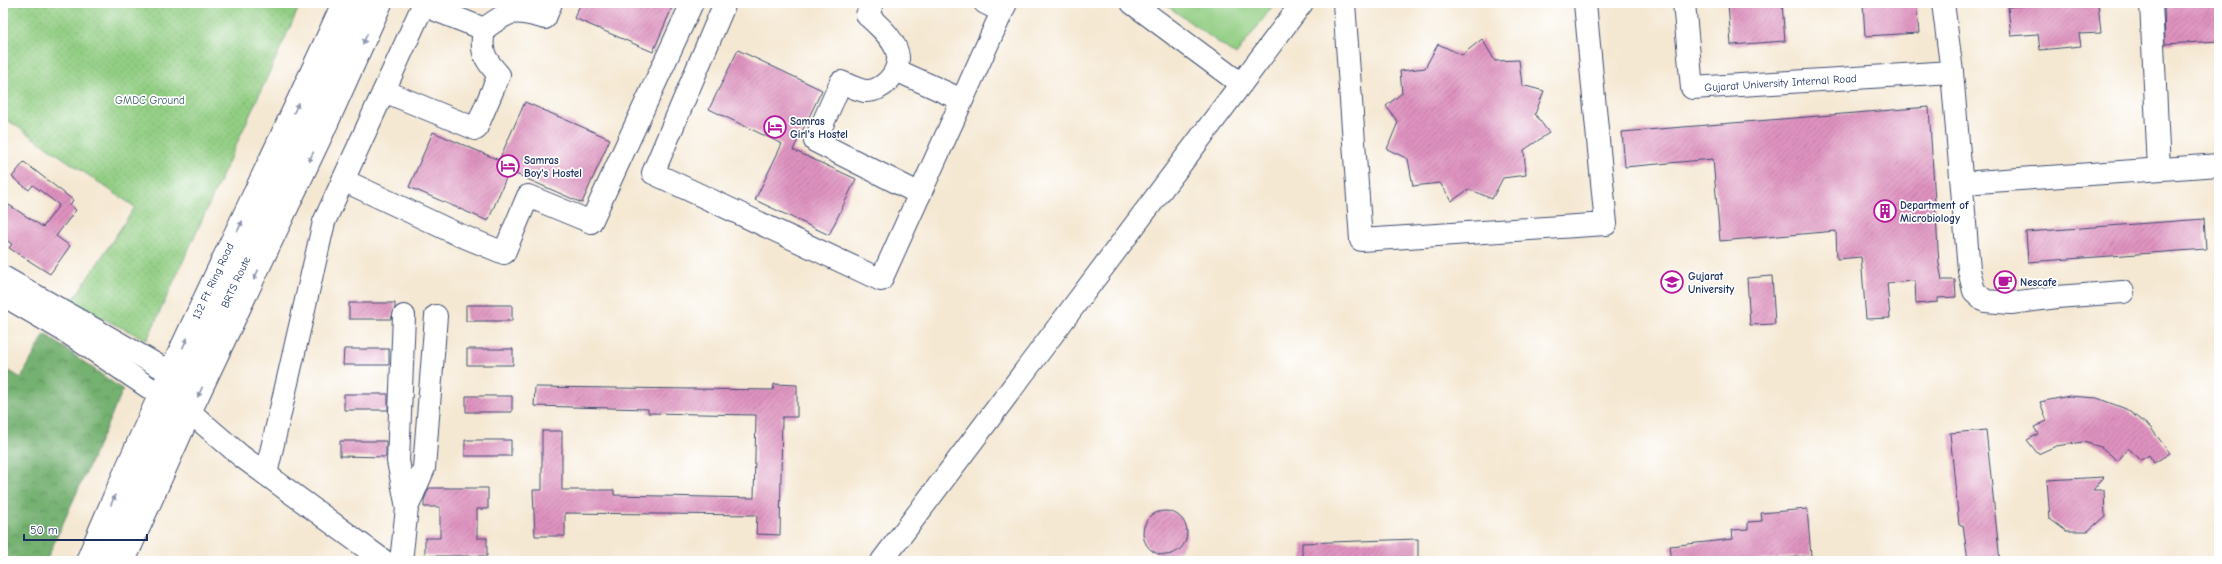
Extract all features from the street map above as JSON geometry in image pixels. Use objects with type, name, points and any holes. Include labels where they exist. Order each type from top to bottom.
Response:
[{"type":"street","name":"132 Ft. Ring Road","points":[[86,561],[170,373],[292,117],[343,3]]},
{"type":"street","name":"BRTS Route","points":[[107,561],[198,358],[283,181],[364,3]]},
{"type":"street","points":[[124,561],[191,413],[324,132],[380,3]]},
{"type":"street","points":[[384,91],[476,129],[499,75],[486,62],[482,45],[484,29],[506,13],[526,13],[545,18],[551,3]]},
{"type":"street","points":[[343,180],[455,233],[504,253],[528,196],[591,222],[692,3]]},
{"type":"street","points":[[725,3],[653,173],[881,280],[962,100],[998,6]]},
{"type":"street","points":[[873,3],[867,15],[887,32],[898,56],[896,70],[885,85],[865,91],[841,82],[815,141],[920,194]]},
{"type":"street","points":[[1132,3],[1241,84]]},
{"type":"street","points":[[882,561],[1302,3]]},
{"type":"street","points":[[1344,3],[1361,240],[1606,224],[1585,3]]},
{"type":"street","name":"Gujarat University Internal Road","points":[[1684,3],[1692,88],[1952,72]]},
{"type":"street","points":[[1943,3],[1952,72],[1969,270],[1974,291],[1985,301],[2011,302],[2123,292]]},
{"type":"street","points":[[2151,3],[2159,169]]},
{"type":"street","points":[[266,474],[324,222],[424,4],[484,29]]},
{"type":"street","points":[[896,70],[962,100]]},
{"type":"street","points":[[1962,183],[2219,165]]},
{"type":"street","points":[[3,265],[154,352]]},
{"type":"street","points":[[3,277],[170,373]]},
{"type":"street","points":[[3,295],[65,331],[160,395]]},
{"type":"street","points":[[3,311],[127,383]]},
{"type":"street","points":[[404,316],[398,461],[407,508]]},
{"type":"street","points":[[400,561],[407,508],[424,468],[436,316]]},
{"type":"street","points":[[191,413],[266,474],[384,561]]},
{"type":"green space","name":"GMDC Ground","points":[[3,3],[301,3],[147,340],[71,303],[135,207],[3,117]]},
{"type":"green space","points":[[1163,3],[1275,3],[1236,55]]},
{"type":"green space","points":[[45,334],[123,390],[46,561],[3,561],[3,367],[21,378]]},
{"type":"building","points":[[581,3],[674,3],[653,52],[574,18]]},
{"type":"building","points":[[1728,3],[1782,3],[1785,41],[1731,45]]},
{"type":"building","points":[[1863,3],[1916,3],[1919,33],[1865,36]]},
{"type":"building","points":[[2054,3],[2098,3],[2101,33],[2079,34],[2081,46],[2040,50],[2038,34],[2011,36],[2008,7]]},
{"type":"building","points":[[2164,3],[2219,3],[2219,41],[2165,44]]},
{"type":"building","points":[[1482,39],[1495,61],[1519,60],[1522,85],[1544,91],[1535,114],[1549,133],[1524,150],[1526,175],[1503,178],[1492,199],[1469,189],[1452,201],[1440,183],[1413,186],[1408,159],[1387,149],[1398,122],[1386,106],[1402,93],[1400,71],[1425,68],[1438,44],[1462,55]]},
{"type":"building","name":"Samras Girl's Hostel","points":[[738,50],[822,90],[793,150],[856,179],[829,235],[755,200],[782,144],[709,109]]},
{"type":"building","name":"Samras Boy's Hostel","points":[[525,102],[610,139],[582,203],[509,171],[488,221],[409,187],[433,132],[499,160]]},
{"type":"building","points":[[1929,107],[1939,264],[1942,280],[1955,280],[1956,297],[1938,298],[1938,302],[1916,304],[1915,281],[1887,283],[1890,318],[1866,319],[1861,257],[1837,259],[1836,231],[1720,241],[1713,159],[1625,167],[1622,132]]},
{"type":"building","points":[[24,162],[73,200],[70,205],[76,210],[56,236],[70,246],[50,274],[9,248],[12,244],[3,238],[3,214],[9,205],[43,227],[59,205],[33,185],[29,190],[12,177]]},
{"type":"building","points":[[2204,219],[2206,249],[2028,262],[2026,232]]},
{"type":"building","points":[[1772,276],[1775,324],[1750,325],[1747,278]]},
{"type":"building","points":[[349,303],[395,303],[395,308],[391,319],[349,319]]},
{"type":"building","points":[[466,305],[512,305],[512,321],[466,321]]},
{"type":"building","points":[[344,349],[389,349],[389,365],[343,365]]},
{"type":"building","points":[[467,349],[513,349],[513,365],[467,365]]},
{"type":"building","points":[[774,384],[797,385],[797,417],[782,417],[780,535],[756,534],[757,515],[565,513],[565,536],[535,536],[533,490],[542,490],[542,431],[562,431],[562,490],[614,490],[614,495],[754,498],[756,415],[648,413],[648,409],[534,406],[535,387],[773,390]]},
{"type":"building","points":[[344,394],[388,394],[388,410],[344,410]]},
{"type":"building","points":[[466,396],[512,396],[512,412],[466,412]]},
{"type":"building","points":[[2069,396],[2097,398],[2126,409],[2150,427],[2170,453],[2154,463],[2149,455],[2141,460],[2128,448],[2118,461],[2101,447],[2083,442],[2056,446],[2038,454],[2027,440],[2038,434],[2034,427],[2047,421],[2040,402]]},
{"type":"building","points":[[1986,430],[2000,561],[1968,561],[1963,525],[1959,525],[1950,433]]},
{"type":"building","points":[[465,440],[511,440],[511,456],[465,456]]},
{"type":"building","points":[[340,441],[386,441],[386,457],[340,456]]},
{"type":"building","points":[[2104,477],[2093,490],[2104,490],[2105,516],[2088,531],[2066,531],[2050,519],[2047,480]]},
{"type":"building","points":[[429,488],[488,488],[488,509],[477,509],[477,538],[487,538],[487,556],[425,556],[425,538],[440,538],[440,507],[424,507],[424,500]]},
{"type":"building","points":[[1807,509],[1811,556],[1749,561],[1672,561],[1670,546],[1733,539],[1732,530],[1748,529],[1748,522],[1762,521],[1761,513]]},
{"type":"building","points":[[1169,511],[1181,517],[1186,525],[1186,541],[1181,549],[1173,554],[1161,555],[1149,549],[1144,541],[1143,529],[1149,517],[1157,512]]},
{"type":"building","points":[[1418,539],[1418,561],[1302,561],[1302,543]]},
{"type":"place","name":"Samras Girl's Hostel","points":[[775,127]]},
{"type":"place","name":"Samras Boy's Hostel","points":[[508,166]]},
{"type":"place","name":"Department of Microbiology","points":[[1885,211]]},
{"type":"place","name":"Gujarat University","points":[[1672,282]]},
{"type":"place","name":"Nescafe","points":[[2005,282]]}]
